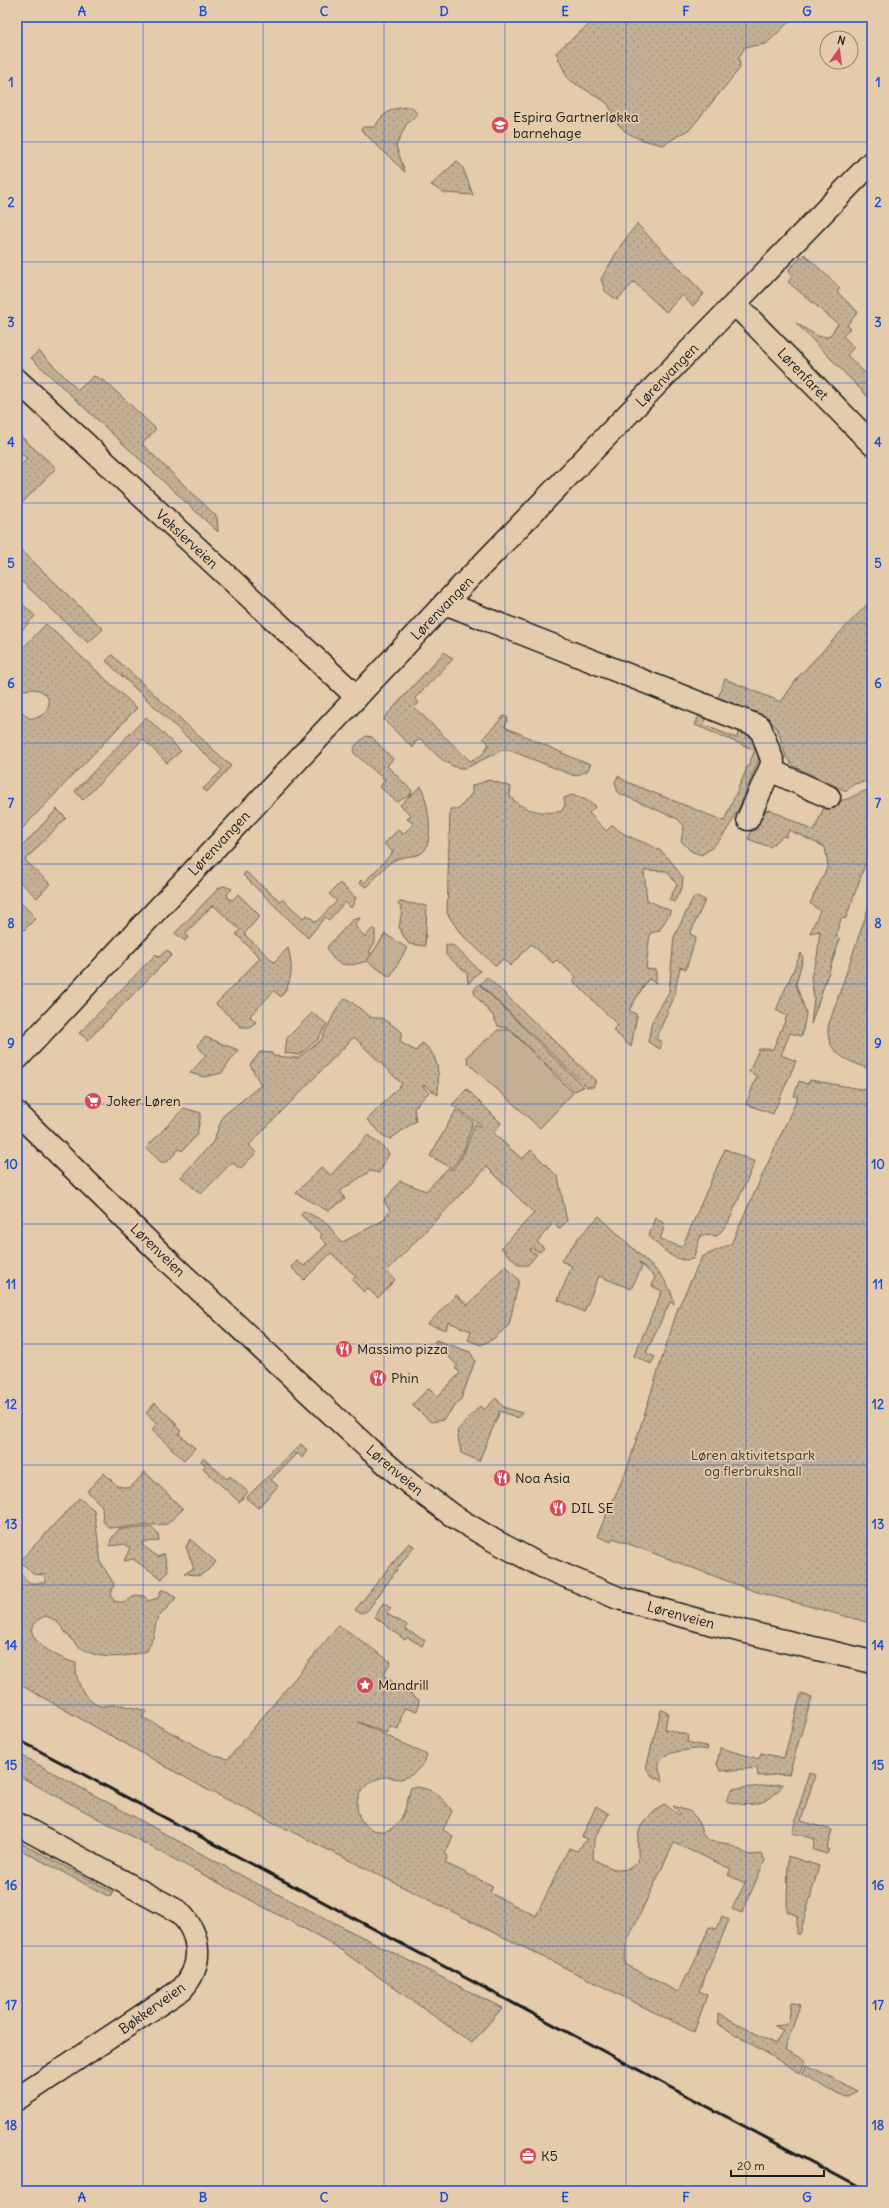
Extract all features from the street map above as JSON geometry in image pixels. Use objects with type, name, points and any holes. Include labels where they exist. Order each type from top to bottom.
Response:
[{"type":"street","name":"Lørenvangen","points":[[17,1059],[445,603],[872,162]]},
{"type":"street","name":"Lørenfaret","points":[[735,304],[872,444]]},
{"type":"street","name":"Vekslerveien","points":[[17,380],[357,697]]},
{"type":"street","points":[[445,603],[760,727],[773,762],[748,819]]},
{"type":"street","points":[[770,770],[829,797]]},
{"type":"street","name":"Lørenveien","points":[[17,1113],[162,1255],[370,1449],[410,1484],[453,1516],[493,1540],[542,1566],[618,1598],[709,1623],[872,1662]]},
{"type":"street","name":"Bøkkerveien","points":[[17,1824],[179,1912],[189,1921],[194,1932],[197,1945],[195,1965],[189,1980],[182,1989],[17,2098]]},
{"type":"green space","points":[[598,17],[794,17],[766,44],[745,47],[739,57],[740,68],[691,128],[663,145],[638,138],[627,133],[616,121],[610,107],[606,102],[568,79],[556,53]]},
{"type":"green space","points":[[412,107],[417,114],[406,125],[396,146],[405,172],[361,130],[363,127],[375,127],[382,117],[390,111]]},
{"type":"green space","points":[[457,161],[463,168],[473,195],[445,193],[431,185]]},
{"type":"green space","points":[[637,224],[704,294],[693,306],[682,295],[666,312],[634,282],[617,300],[605,291],[601,279],[621,245]]},
{"type":"green space","points":[[804,254],[840,288],[837,292],[858,312],[847,325],[850,328],[843,336],[854,347],[847,355],[872,380],[872,401],[796,323],[817,336],[829,337],[838,324],[788,282],[792,277],[789,269]]},
{"type":"green space","points":[[39,351],[78,390],[94,376],[106,382],[156,429],[142,444],[217,517],[218,532],[31,358]]},
{"type":"green space","points":[[17,433],[56,468],[17,508],[17,469],[27,459],[17,448]]},
{"type":"green space","points":[[17,546],[103,629],[88,643],[17,577]]},
{"type":"green space","points":[[872,599],[872,723],[866,739],[866,745],[872,749],[872,780],[854,784],[847,791],[793,766],[786,757],[778,730],[767,717],[718,698],[725,679],[781,702],[799,676]]},
{"type":"green space","points":[[19,601],[35,616],[17,635],[17,604]]},
{"type":"green space","points":[[46,624],[137,708],[17,834],[17,691],[20,694],[18,699],[20,710],[29,718],[38,717],[44,713],[48,708],[49,702],[47,696],[42,692],[35,689],[24,690],[17,684],[17,654]]},
{"type":"green space","points":[[444,652],[453,659],[415,698],[419,703],[414,707],[470,761],[482,755],[489,744],[483,738],[504,716],[508,718],[505,727],[580,761],[591,764],[587,771],[575,776],[509,750],[502,750],[466,768],[459,768],[441,759],[421,739],[415,742],[413,748],[385,721],[384,718]]},
{"type":"green space","points":[[112,655],[231,766],[207,792],[203,789],[222,770],[106,661]]},
{"type":"green space","points":[[700,713],[707,715],[704,725],[736,738],[740,730],[752,737],[758,749],[759,759],[730,826],[712,848],[701,855],[691,851],[681,841],[684,826],[678,819],[618,793],[615,782],[618,776],[627,782],[724,821],[755,750],[695,725]]},
{"type":"green space","points":[[146,717],[181,751],[167,763],[143,739],[83,800],[75,791]]},
{"type":"green space","points":[[366,736],[372,737],[393,759],[387,766],[412,791],[410,795],[397,802],[380,787],[385,780],[354,753],[355,746]]},
{"type":"green space","points":[[489,780],[511,787],[510,796],[520,805],[534,811],[562,811],[565,804],[564,798],[572,795],[584,799],[596,806],[589,813],[606,831],[613,825],[623,833],[659,850],[669,859],[683,878],[682,887],[674,902],[669,900],[677,885],[667,871],[644,870],[647,900],[671,911],[659,931],[650,933],[646,969],[656,970],[656,983],[648,979],[629,1010],[637,1015],[631,1047],[613,1030],[618,1025],[573,981],[576,977],[557,960],[553,963],[531,944],[510,966],[503,959],[496,966],[460,933],[447,913],[450,809],[459,809],[472,793],[472,786]]},
{"type":"green space","points":[[421,786],[426,801],[429,822],[428,842],[425,849],[420,854],[399,858],[393,861],[382,870],[367,887],[359,883],[361,880],[364,883],[393,852],[384,844],[398,830],[403,834],[414,824],[407,819],[411,815],[400,805]]},
{"type":"green space","points":[[872,789],[872,845],[846,918],[841,919],[836,935],[840,939],[811,1024],[814,998],[811,976],[817,958],[820,931],[810,933],[820,911],[810,903],[828,866],[825,847],[789,830],[786,837],[783,836],[770,847],[748,839],[751,831],[755,831],[765,811],[771,810],[814,831],[824,807],[830,809],[834,800],[844,800]]},
{"type":"green space","points":[[57,809],[66,818],[25,860],[50,884],[37,898],[17,879],[17,852]]},
{"type":"green space","points":[[246,872],[280,901],[282,899],[303,918],[307,915],[316,922],[337,901],[329,894],[340,883],[356,898],[351,908],[345,902],[329,920],[325,917],[308,938],[243,875]]},
{"type":"green space","points":[[224,886],[232,889],[227,894],[229,899],[233,900],[238,894],[260,916],[244,934],[274,962],[288,948],[290,955],[291,974],[285,991],[281,997],[274,991],[250,1016],[256,1022],[250,1027],[241,1027],[216,1004],[260,958],[236,934],[240,930],[213,905],[185,934],[188,937],[185,941],[175,933],[219,888]]},
{"type":"green space","points":[[697,896],[705,900],[690,934],[696,937],[686,969],[680,967],[674,997],[656,1039],[662,1042],[660,1049],[648,1042],[652,1021],[669,992],[674,937],[693,898]]},
{"type":"green space","points":[[872,897],[872,1070],[847,1060],[835,1051],[828,1037],[828,1027]]},
{"type":"green space","points":[[17,899],[36,918],[24,930],[17,923]]},
{"type":"green space","points":[[400,902],[427,906],[425,946],[409,944],[401,932],[401,929],[399,928],[402,909],[398,904]]},
{"type":"green space","points":[[360,918],[355,926],[365,937],[373,928],[375,930],[375,942],[369,952],[372,954],[367,961],[348,965],[342,964],[334,959],[327,947],[352,920]]},
{"type":"green space","points":[[385,934],[407,948],[390,977],[367,961]]},
{"type":"green space","points":[[446,944],[454,946],[480,971],[468,984],[467,973],[446,955]]},
{"type":"green space","points":[[167,950],[172,955],[88,1040],[79,1033],[156,954],[159,957]]},
{"type":"green space","points":[[801,953],[803,958],[796,984],[806,1013],[802,1036],[790,1033],[781,1055],[796,1061],[773,1114],[746,1104],[757,1076],[749,1072],[759,1049],[773,1049],[787,1016],[776,1010]]},
{"type":"green space","points":[[487,977],[596,1081],[593,1087],[587,1087],[480,984]]},
{"type":"green space","points":[[479,984],[584,1087],[574,1091],[510,1029],[498,1026],[493,1016],[475,995],[474,990]]},
{"type":"green space","points":[[346,998],[372,1018],[382,1018],[402,1032],[400,1042],[416,1051],[422,1043],[428,1048],[437,1066],[438,1095],[424,1085],[423,1087],[429,1092],[414,1108],[416,1121],[390,1139],[382,1135],[367,1120],[402,1084],[354,1037],[249,1145],[256,1153],[240,1169],[232,1162],[201,1194],[181,1177],[213,1142],[223,1116],[261,1085],[250,1065],[260,1052],[272,1053],[273,1056],[298,1058],[321,1040],[338,1006]]},
{"type":"green space","points":[[312,1013],[327,1024],[318,1039],[299,1055],[285,1053],[287,1038]]},
{"type":"green space","points":[[498,1030],[510,1030],[573,1093],[540,1128],[468,1063],[467,1056]]},
{"type":"green space","points":[[205,1037],[238,1050],[222,1073],[204,1077],[190,1073],[206,1056],[197,1045]]},
{"type":"green space","name":"Løren aktivitetspark og flerbrukshall","points":[[810,1080],[872,1091],[872,1622],[870,1623],[754,1591],[613,1538],[611,1542],[597,1536],[627,1469],[678,1308],[702,1257],[731,1244],[798,1097],[794,1096],[799,1081],[807,1084]]},
{"type":"green space","points":[[467,1089],[501,1123],[493,1133],[522,1159],[531,1150],[558,1177],[567,1221],[559,1229],[553,1223],[537,1242],[544,1248],[540,1252],[531,1248],[530,1251],[537,1254],[528,1265],[519,1265],[501,1248],[534,1213],[487,1167],[387,1271],[395,1280],[378,1298],[367,1288],[364,1292],[352,1280],[356,1276],[331,1253],[304,1280],[291,1267],[297,1261],[304,1266],[327,1244],[320,1237],[322,1235],[301,1215],[304,1211],[327,1223],[341,1243],[382,1221],[390,1211],[384,1201],[400,1181],[426,1191],[448,1168],[453,1170],[464,1153],[475,1124],[481,1127],[482,1126],[452,1105]]},
{"type":"green space","points":[[184,1108],[201,1113],[197,1135],[182,1151],[179,1149],[168,1161],[162,1163],[146,1148]]},
{"type":"green space","points":[[456,1110],[473,1122],[463,1152],[452,1168],[430,1156]]},
{"type":"green space","points":[[368,1135],[385,1148],[389,1154],[379,1173],[370,1171],[340,1191],[345,1199],[328,1211],[296,1193],[321,1167],[331,1175]]},
{"type":"green space","points":[[725,1149],[755,1162],[728,1223],[717,1236],[701,1235],[693,1259],[686,1260],[674,1257],[649,1236],[655,1217],[663,1223],[664,1228],[660,1239],[681,1247]]},
{"type":"green space","points":[[599,1216],[660,1274],[671,1292],[674,1304],[670,1302],[646,1353],[655,1357],[651,1364],[634,1356],[662,1291],[652,1286],[655,1277],[639,1262],[642,1267],[631,1289],[599,1276],[584,1312],[558,1300],[572,1266],[561,1261],[578,1238]]},
{"type":"green space","points":[[505,1266],[519,1280],[509,1325],[493,1339],[481,1345],[468,1340],[471,1331],[448,1322],[446,1330],[428,1324],[456,1295],[468,1305]]},
{"type":"green space","points":[[436,1340],[470,1352],[475,1361],[461,1399],[443,1420],[431,1422],[412,1405],[429,1388],[438,1396],[460,1373],[455,1368],[458,1366],[434,1342]]},
{"type":"green space","points":[[496,1398],[503,1407],[522,1413],[518,1418],[500,1411],[479,1461],[461,1453],[457,1431],[480,1406],[484,1410]]},
{"type":"green space","points":[[155,1403],[177,1424],[175,1425],[181,1431],[179,1434],[195,1448],[184,1460],[152,1430],[157,1423],[146,1413]]},
{"type":"green space","points":[[301,1444],[307,1450],[302,1458],[297,1453],[271,1480],[278,1486],[258,1508],[246,1498]]},
{"type":"green space","points":[[203,1458],[227,1479],[230,1476],[248,1492],[239,1502],[203,1468],[206,1466],[201,1461]]},
{"type":"green space","points":[[145,1472],[183,1509],[167,1524],[109,1528],[103,1521],[102,1506],[87,1491],[104,1473],[117,1486],[130,1488]]},
{"type":"green space","points":[[79,1498],[94,1510],[101,1563],[114,1584],[111,1595],[114,1601],[124,1603],[136,1595],[144,1596],[148,1601],[158,1598],[161,1590],[169,1592],[176,1598],[157,1619],[153,1637],[147,1651],[126,1656],[116,1657],[96,1655],[78,1646],[54,1620],[45,1616],[35,1622],[32,1630],[34,1637],[49,1651],[76,1663],[80,1686],[86,1696],[97,1705],[121,1705],[147,1711],[142,1717],[215,1756],[228,1759],[339,1625],[391,1662],[383,1675],[419,1700],[417,1711],[404,1708],[398,1729],[390,1726],[386,1733],[358,1722],[427,1755],[421,1766],[409,1776],[399,1779],[384,1777],[377,1779],[360,1792],[357,1805],[358,1813],[361,1820],[371,1829],[386,1831],[393,1828],[398,1823],[405,1809],[411,1787],[430,1790],[444,1800],[452,1811],[443,1830],[453,1836],[445,1854],[448,1856],[445,1863],[493,1886],[490,1893],[536,1916],[569,1848],[577,1851],[587,1839],[582,1837],[596,1806],[609,1814],[594,1839],[593,1859],[616,1869],[627,1869],[633,1867],[638,1862],[638,1837],[641,1827],[656,1810],[664,1804],[679,1815],[681,1814],[673,1806],[691,1812],[697,1819],[703,1835],[710,1841],[729,1844],[749,1855],[762,1854],[765,1860],[742,1913],[732,1909],[745,1883],[728,1875],[731,1869],[674,1843],[627,1941],[624,1964],[678,1992],[686,1975],[689,1975],[709,1927],[717,1929],[722,1916],[729,1920],[699,1991],[707,1995],[694,2032],[206,1789],[17,1683],[17,1571],[30,1583],[45,1583],[45,1575],[33,1574],[20,1561]]},
{"type":"green space","points":[[152,1527],[158,1534],[159,1541],[144,1542],[142,1545],[158,1557],[164,1554],[168,1570],[162,1579],[133,1559],[124,1561],[130,1548],[125,1544],[110,1546],[111,1539],[119,1529]]},
{"type":"green space","points":[[190,1539],[216,1562],[199,1576],[184,1573],[194,1569],[186,1547]]},
{"type":"green space","points":[[409,1543],[414,1546],[368,1610],[362,1613],[355,1610]]},
{"type":"green space","points":[[383,1603],[391,1608],[387,1614],[407,1625],[405,1629],[425,1640],[422,1646],[407,1637],[405,1640],[375,1617]]},
{"type":"green space","points":[[801,1694],[812,1697],[789,1774],[758,1776],[757,1768],[720,1771],[717,1764],[720,1748],[759,1759],[761,1753],[784,1758]]},
{"type":"green space","points":[[661,1710],[668,1712],[665,1729],[688,1735],[687,1742],[708,1747],[707,1750],[692,1749],[675,1752],[661,1759],[659,1767],[663,1781],[652,1776],[646,1768]]},
{"type":"green space","points":[[17,1753],[246,1878],[502,2008],[472,2043],[331,1943],[17,1775]]},
{"type":"green space","points":[[809,1773],[815,1775],[801,1821],[832,1830],[827,1848],[829,1849],[827,1854],[813,1850],[815,1839],[792,1833]]},
{"type":"green space","points":[[783,1784],[771,1797],[765,1801],[743,1804],[726,1801],[732,1789]]},
{"type":"green space","points":[[17,1841],[113,1892],[110,1897],[17,1848]]},
{"type":"green space","points":[[788,1856],[819,1866],[800,1934],[797,1934],[797,1916],[787,1911]]},
{"type":"green space","points":[[791,2002],[800,2005],[785,2050],[806,2061],[800,2073],[718,2024],[718,2013],[775,2044],[783,2030],[774,2026],[784,2025],[789,2021]]},
{"type":"green space","points":[[807,2065],[858,2091],[847,2097],[839,2095],[802,2074]]},
{"type":"railway","points":[[17,1739],[866,2191]]},
{"type":"place","name":"Espira Gartnerløkka barnehage","points":[[500,125]]},
{"type":"place","name":"Joker Løren","points":[[93,1101]]},
{"type":"place","name":"Massimo pizza","points":[[344,1349]]},
{"type":"place","name":"Phin","points":[[378,1378]]},
{"type":"place","name":"Noa Asia","points":[[502,1478]]},
{"type":"place","name":"DIL SE","points":[[558,1508]]},
{"type":"place","name":"Mandrill","points":[[365,1685]]},
{"type":"place","name":"K5","points":[[528,2156]]}]
